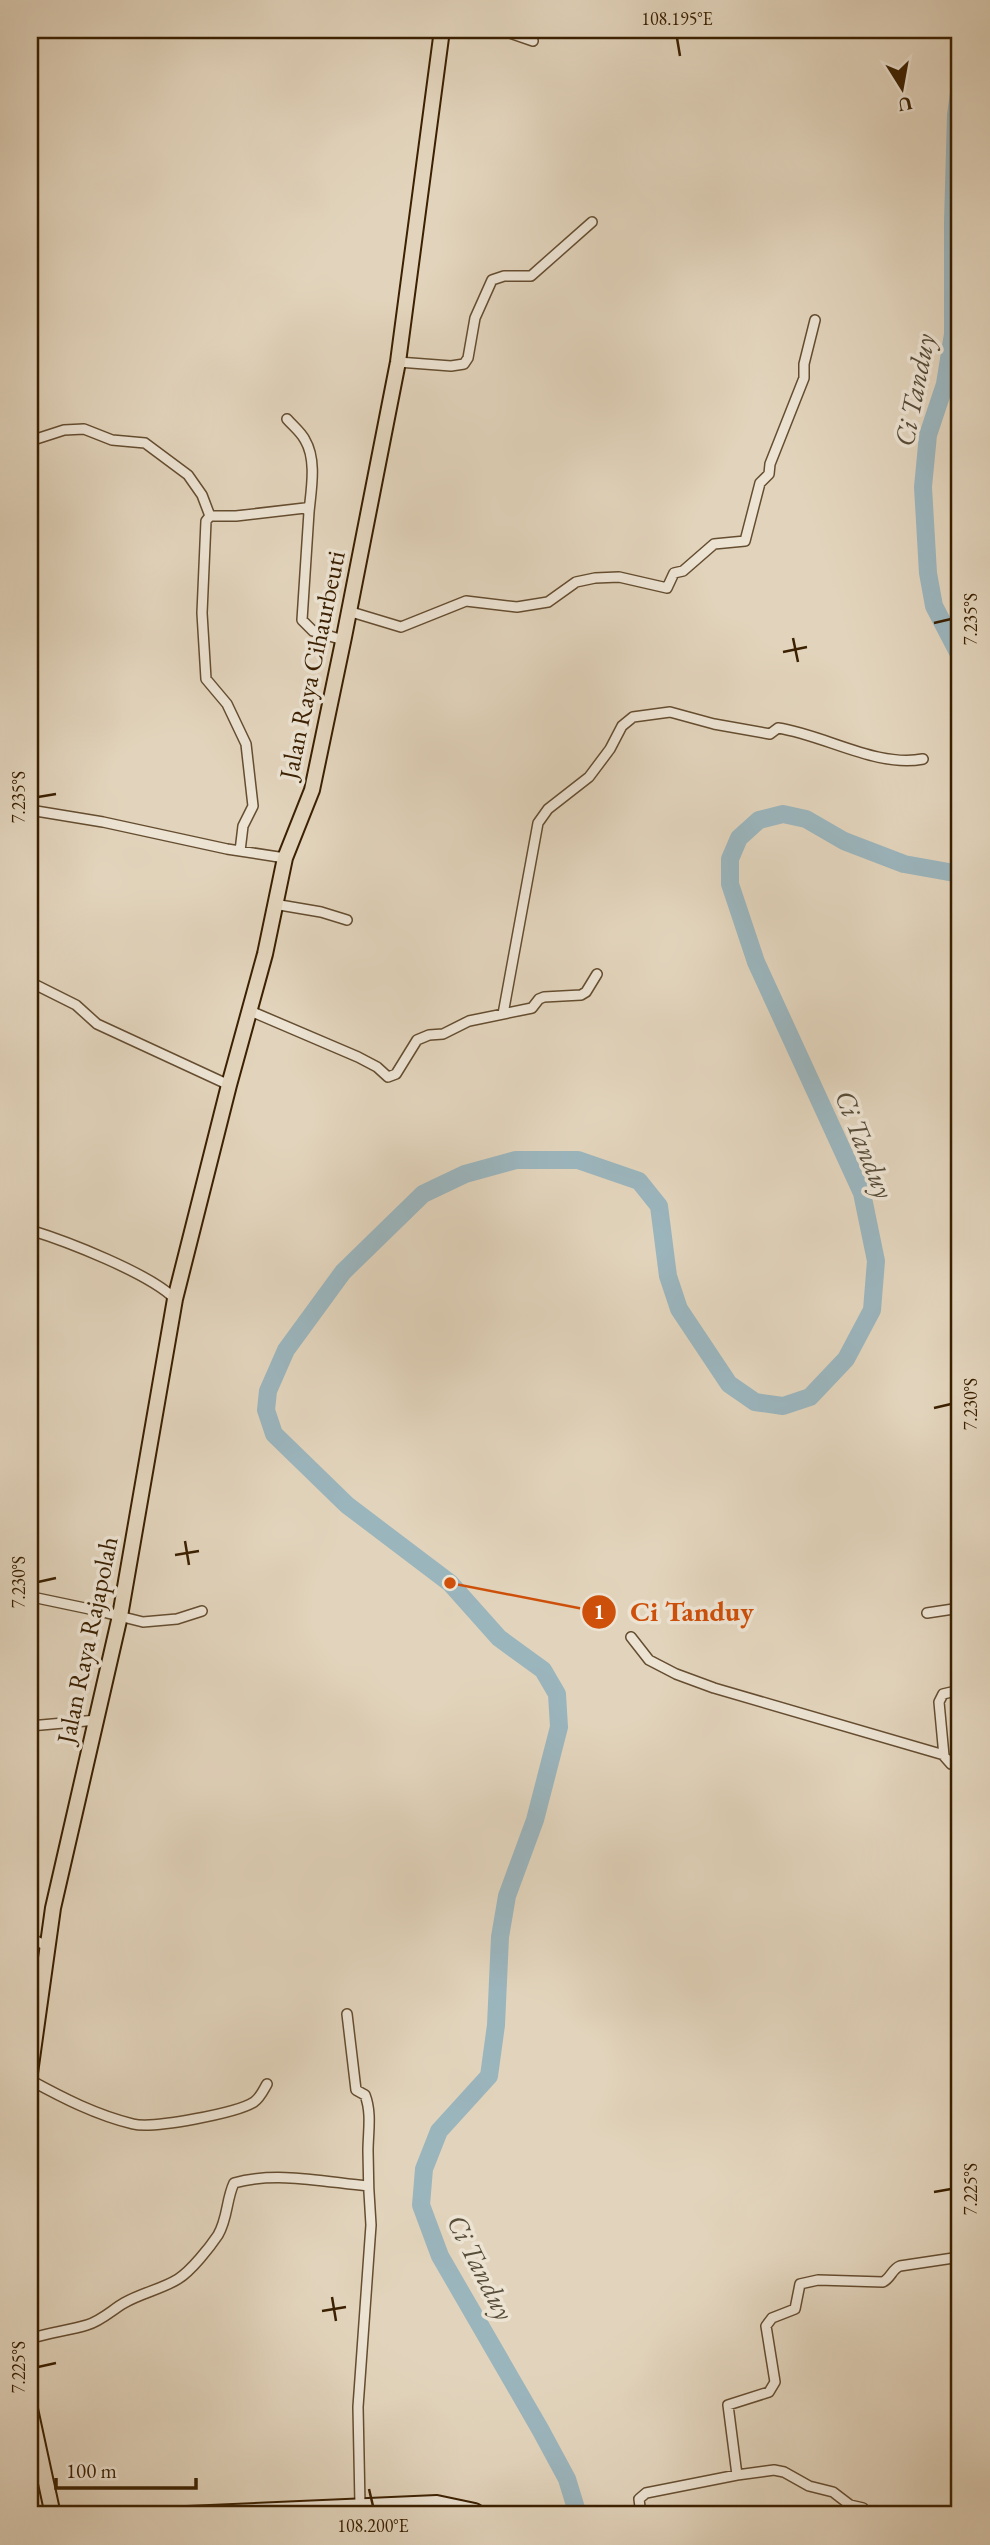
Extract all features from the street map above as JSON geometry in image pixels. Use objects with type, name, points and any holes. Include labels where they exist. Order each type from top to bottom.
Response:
[{"type":"highway","name":"Jalan Raya Cihaurbeuti","points":[[175,1299],[248,1010],[265,954],[285,858],[312,790],[398,362],[442,30]]},
{"type":"highway","name":"Jalan Raya Rajapolah","points":[[30,2073],[52,1908],[121,1616],[175,1299]]},
{"type":"highway","points":[[30,2409],[53,2515]]},
{"type":"main road","points":[[140,2515],[437,2502],[475,2510],[483,2515]]},
{"type":"main road","points":[[53,2515],[65,2515]]},
{"type":"street","points":[[501,30],[533,41]]},
{"type":"street","points":[[398,362],[451,366],[464,364],[468,358],[475,318],[492,280],[503,276],[531,276],[592,222]]},
{"type":"street","points":[[348,611],[401,627],[466,601],[517,607],[548,602],[576,582],[595,578],[619,576],[667,588],[674,573],[683,571],[714,544],[745,541],[760,483],[769,474],[770,464],[804,378],[804,365],[815,320]]},
{"type":"street","points":[[287,419],[305,439],[310,451],[312,481],[302,620],[313,631],[343,640]]},
{"type":"street","points":[[30,441],[64,430],[84,429],[112,440],[145,443],[188,475],[202,495],[210,516]]},
{"type":"street","points":[[210,516],[236,516],[305,508],[309,512]]},
{"type":"street","points":[[210,516],[206,522],[202,613],[206,679],[227,704],[246,744],[253,806],[243,826],[240,851]]},
{"type":"street","points":[[503,1014],[538,823],[544,813],[589,777],[611,750],[622,726],[629,719],[670,712],[770,734],[778,729],[799,732],[904,762],[923,759]]},
{"type":"street","points":[[30,810],[285,858]]},
{"type":"street","points":[[274,904],[321,912],[347,920]]},
{"type":"street","points":[[248,1010],[358,1057],[377,1067],[388,1077],[396,1074],[417,1040],[429,1035],[443,1034],[469,1021],[531,1009],[544,997],[584,993],[597,974]]},
{"type":"street","points":[[30,982],[76,1006],[97,1024],[229,1085]]},
{"type":"street","points":[[30,1230],[55,1237],[127,1269],[175,1299]]},
{"type":"street","points":[[37,1598],[144,1622],[160,1622],[202,1611]]},
{"type":"street","points":[[927,1612],[960,1608]]},
{"type":"street","points":[[631,1637],[649,1660],[676,1674],[714,1688],[944,1755]]},
{"type":"street","points":[[960,1690],[947,1692],[940,1697],[939,1713],[944,1755],[951,1764],[960,1765]]},
{"type":"street","points":[[30,1727],[97,1720]]},
{"type":"street","points":[[30,1938],[47,1946]]},
{"type":"street","points":[[346,2014],[356,2091],[365,2095],[369,2104],[370,2228],[358,2407],[360,2505]]},
{"type":"street","points":[[30,2080],[80,2106],[137,2125],[229,2111],[251,2104],[258,2099],[267,2084]]},
{"type":"street","points":[[30,2339],[87,2325],[138,2295],[187,2273],[217,2237],[227,2212],[228,2194],[234,2183],[290,2178],[368,2186]]},
{"type":"street","points":[[737,2475],[728,2405],[769,2392],[775,2382],[766,2326],[772,2318],[795,2309],[800,2284],[818,2280],[883,2282],[900,2266],[960,2257]]},
{"type":"street","points":[[641,2515],[639,2500],[646,2493],[774,2470],[784,2472],[809,2486],[833,2492],[850,2505],[863,2508]]},
{"type":"waterway","name":"Ci Tanduy","points":[[960,86],[956,115],[953,334],[945,384],[928,435],[923,487],[928,573],[934,606],[960,656]]},
{"type":"waterway","name":"Ci Tanduy","points":[[578,2515],[567,2479],[440,2256],[421,2205],[424,2169],[439,2131],[489,2076],[496,2025],[500,1937],[507,1896],[535,1820],[559,1727],[557,1694],[543,1670],[499,1638],[450,1583],[347,1505],[274,1434],[266,1410],[268,1391],[286,1350],[343,1272],[423,1194],[465,1174],[516,1160],[578,1160],[639,1181],[659,1206],[668,1276],[679,1309],[729,1384],[755,1402],[783,1406],[810,1397],[846,1359],[872,1310],[876,1261],[862,1193],[756,962],[730,884],[730,859],[739,838],[759,820],[783,814],[806,819],[844,841],[904,864],[960,874]]},
{"type":"place","name":"Ci Tanduy","points":[[450,1583]]}]
